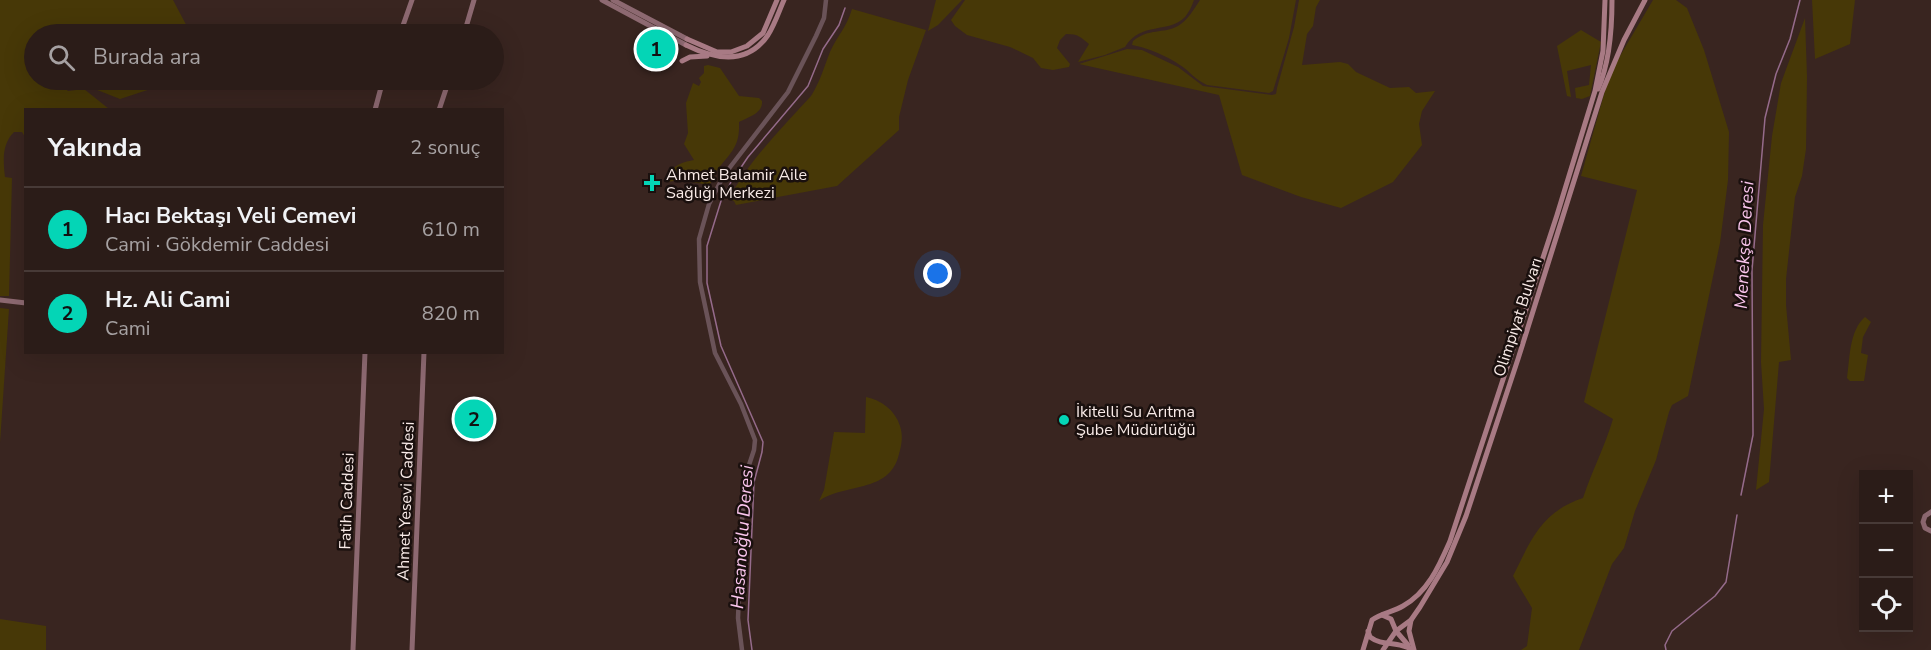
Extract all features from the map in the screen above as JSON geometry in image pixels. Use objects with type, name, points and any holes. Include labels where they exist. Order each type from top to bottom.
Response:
[{"type":"main road","points":[[404,24],[412,0]]},
{"type":"main road","points":[[467,24],[474,0]]},
{"type":"main road","points":[[602,0],[687,42],[717,52],[747,46],[762,33],[777,0]]},
{"type":"main road","points":[[613,0],[712,56]]},
{"type":"main road","points":[[682,61],[690,57],[734,57],[757,47],[769,33],[784,0]]},
{"type":"main road","name":"Olimpiyat Bulvarı","points":[[1382,615],[1401,607],[1421,592],[1439,565],[1450,541],[1594,97],[1603,51],[1605,0]]},
{"type":"main road","points":[[1594,97],[1607,59],[1612,0]]},
{"type":"main road","name":"Olimpiyat Bulvarı","points":[[1396,631],[1411,620],[1431,591],[1447,562],[1466,516],[1540,293],[1602,92],[1645,0]]},
{"type":"main road","points":[[376,108],[380,90]]},
{"type":"main road","points":[[440,108],[446,90]]},
{"type":"main road","points":[[0,300],[24,303]]},
{"type":"main road","name":"Fatih Caddesi","points":[[353,650],[365,354]]},
{"type":"main road","name":"Ahmet Yesevi Caddesi","points":[[412,650],[424,354]]},
{"type":"main road","points":[[1930,512],[1925,516],[1923,522],[1930,531],[1931,537]]},
{"type":"main road","points":[[1363,650],[1372,620],[1382,615],[1391,619],[1396,631],[1413,650]]},
{"type":"main road","points":[[1411,620],[1409,631],[1413,650]]},
{"type":"main road","points":[[1368,629],[1370,637],[1374,640],[1383,644],[1388,642],[1403,645],[1413,650]]},
{"type":"main road","points":[[1383,650],[1396,631]]},
{"type":"street","points":[[742,650],[738,618],[744,480],[755,440],[741,404],[715,353],[700,282],[699,239],[709,204],[724,175],[788,92],[820,27],[826,0]]},
{"type":"shaded area","points":[[0,0],[173,0],[186,24],[24,24],[24,90],[85,90],[108,108],[24,108],[24,135],[22,132],[14,132],[5,147],[5,177],[12,178],[9,296],[0,296]]},
{"type":"shaded area","points":[[936,0],[962,0],[938,25],[928,31]]},
{"type":"shaded area","points":[[965,0],[1194,0],[1185,17],[1178,22],[1139,34],[1125,47],[1105,55],[1078,62],[1089,44],[1077,35],[1066,34],[1060,40],[1057,48],[1070,64],[1069,67],[1053,70],[1041,68],[1033,58],[1010,47],[967,35],[955,26],[951,20]]},
{"type":"shaded area","points":[[1200,0],[1296,0],[1289,38],[1273,91],[1269,93],[1207,85],[1169,58],[1132,45],[1133,41],[1145,34],[1167,30],[1182,24]]},
{"type":"shaded area","points":[[1299,0],[1320,0],[1316,7],[1313,26],[1307,34],[1302,65],[1340,62],[1348,64],[1356,72],[1390,88],[1409,87],[1416,93],[1435,91],[1422,111],[1419,124],[1422,145],[1393,182],[1341,208],[1301,197],[1242,175],[1219,95],[1079,64],[1127,49],[1142,50],[1178,67],[1203,86],[1276,94]]},
{"type":"shaded area","points":[[1653,0],[1676,0],[1687,8],[1704,50],[1729,132],[1728,180],[1720,243],[1688,396],[1672,405],[1656,460],[1635,511],[1624,548],[1612,564],[1579,650],[1521,650],[1527,646],[1532,608],[1513,576],[1532,539],[1547,519],[1569,504],[1583,498],[1613,419],[1584,402],[1637,190],[1581,176],[1610,73]]},
{"type":"shaded area","points":[[1812,0],[1855,0],[1850,44],[1815,59]]},
{"type":"shaded area","points":[[852,9],[926,30],[908,80],[899,117],[899,130],[837,186],[736,205],[729,199],[737,185],[767,145],[811,96]]},
{"type":"shaded area","points":[[1805,18],[1806,149],[1802,176],[1795,197],[1786,279],[1791,360],[1779,362],[1769,482],[1756,490],[1764,409],[1761,362],[1763,225],[1772,136],[1781,83]]},
{"type":"shaded area","points":[[1581,30],[1601,42],[1590,96],[1582,99],[1576,98],[1575,88],[1589,85],[1591,65],[1567,71],[1571,97],[1567,96],[1557,46]]},
{"type":"shaded area","points":[[704,66],[720,68],[739,96],[759,98],[762,105],[755,114],[739,122],[738,137],[734,148],[709,185],[680,180],[667,182],[676,166],[694,160],[684,144],[688,133],[686,103],[693,83],[699,86],[701,82],[699,78],[704,73]]},
{"type":"shaded area","points":[[97,90],[147,90],[120,99]]},
{"type":"shaded area","points":[[0,308],[9,309],[0,443]]},
{"type":"shaded area","points":[[1865,317],[1871,322],[1863,337],[1861,353],[1868,355],[1864,381],[1850,381],[1847,378],[1851,345],[1856,330]]},
{"type":"shaded area","points":[[866,397],[887,407],[898,420],[902,440],[894,467],[876,482],[829,495],[819,501],[824,490],[834,432],[865,433]]},
{"type":"shaded area","points":[[0,619],[46,626],[46,650],[0,650]]},
{"type":"waterway","name":"Menekşe Deresi","points":[[1741,495],[1753,435],[1752,270],[1765,118],[1776,74],[1790,39],[1800,0]]},
{"type":"waterway","name":"Hasanoğlu Deresi","points":[[752,650],[748,620],[754,482],[763,442],[721,346],[707,283],[707,246],[721,201],[731,182],[748,157],[808,86],[823,49],[839,25],[845,8]]},
{"type":"waterway","name":"Menekşe Deresi","points":[[1666,650],[1665,645],[1672,631],[1715,596],[1726,582],[1737,515]]},
{"type":"place","name":"Hacı Bektaşı Veli Cemevi","points":[[656,49]]},
{"type":"place","name":"Ahmet Balamir Aile Sağlığı Merkezi","points":[[652,183]]},
{"type":"place","name":"Hz. Ali Cami","points":[[474,419]]},
{"type":"place","name":"İkitelli Su Arıtma Şube Müdürlüğü","points":[[1064,420]]}]
